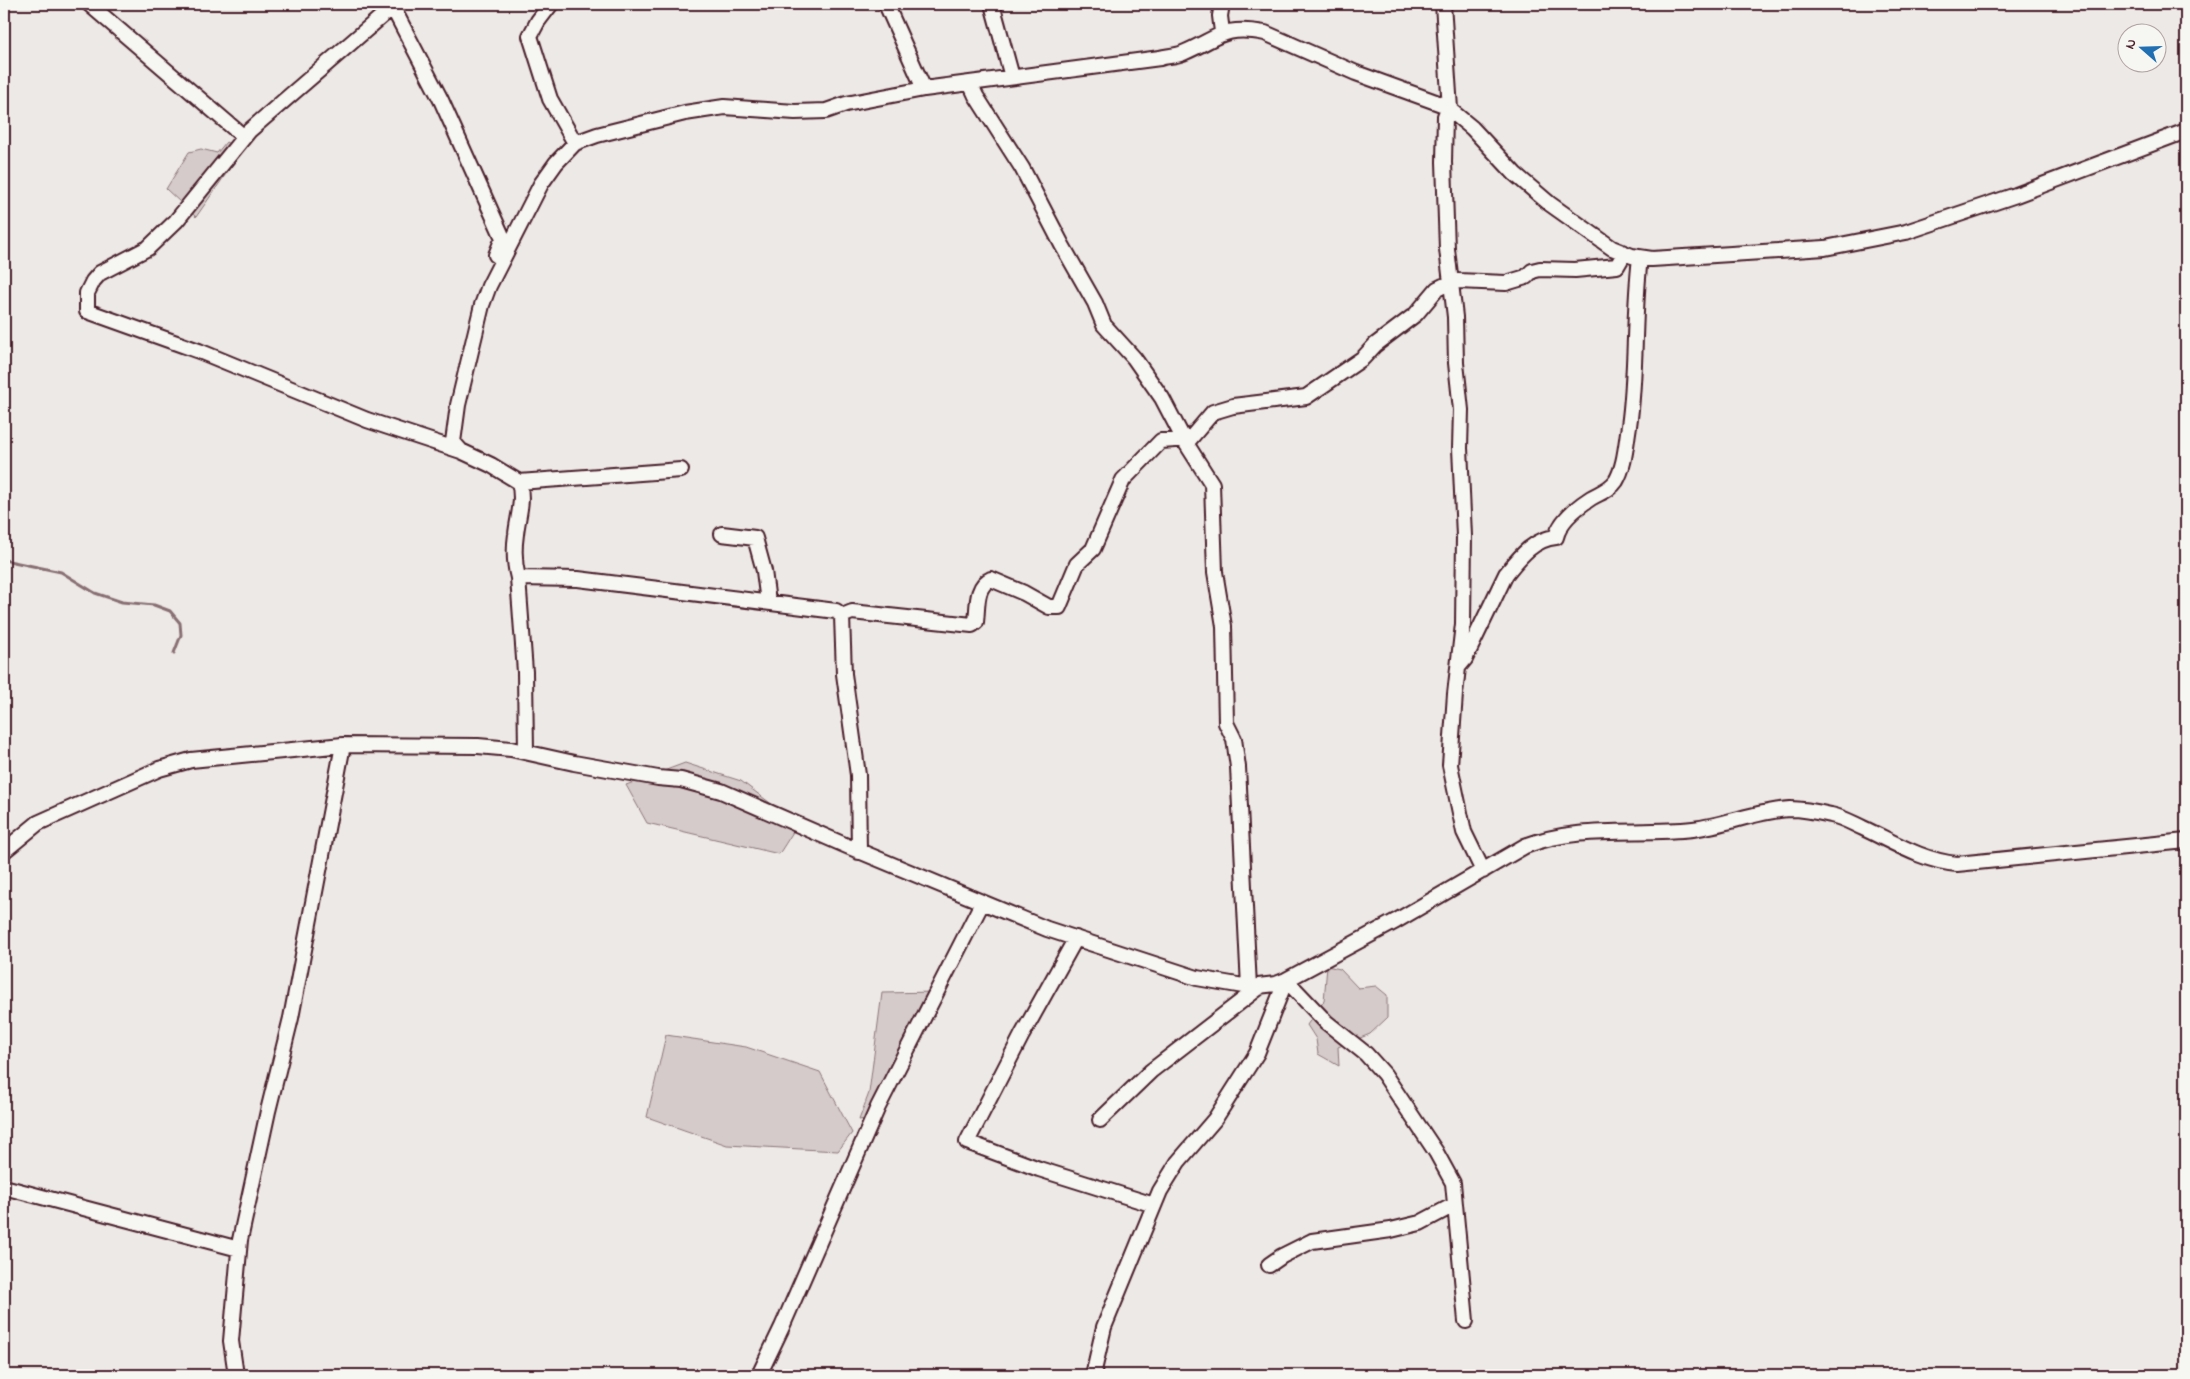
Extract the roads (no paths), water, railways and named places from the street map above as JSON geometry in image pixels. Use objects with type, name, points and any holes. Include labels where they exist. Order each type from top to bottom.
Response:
[{"type":"street","points":[[89,4],[244,137]]},
{"type":"street","points":[[551,4],[538,21],[530,36],[550,99],[575,143]]},
{"type":"street","points":[[886,4],[924,89]]},
{"type":"street","points":[[992,4],[1012,77]]},
{"type":"street","points":[[1222,4],[1220,16],[1222,32]]},
{"type":"street","points":[[1442,4],[1450,109],[1445,116],[1444,162],[1450,284],[1455,317],[1456,363],[1461,410],[1460,448],[1464,528],[1463,624],[1450,765],[1464,832],[1482,871]]},
{"type":"street","points":[[474,337],[471,322],[476,293],[504,238],[441,100],[393,5],[259,121],[168,230],[148,248],[100,273],[93,281],[85,298],[87,311],[198,351],[367,420],[461,452],[491,465],[519,482],[681,470]]},
{"type":"street","points":[[461,452],[454,442],[458,405],[474,337],[489,286],[541,184],[556,163],[575,143],[685,113],[724,107],[808,112],[826,111],[846,104],[924,89],[1182,54],[1222,32],[1241,29],[1264,33],[1356,73],[1425,97],[1450,109],[1472,128],[1515,174],[1550,204],[1600,241],[1624,254],[1640,258],[1825,248],[1906,232],[2016,195],[2186,132]]},
{"type":"street","points":[[970,83],[981,104],[1022,168],[1053,230],[1095,303],[1104,325],[1134,358],[1162,398],[1184,440],[1212,484],[1215,572],[1224,626],[1226,723],[1234,739],[1238,767],[1249,987]]},
{"type":"street","points":[[842,616],[852,612],[972,624],[976,622],[979,592],[985,582],[991,579],[1024,593],[1049,607],[1059,607],[1077,564],[1093,549],[1123,480],[1161,441],[1190,439],[1213,412],[1233,406],[1306,397],[1363,358],[1375,345],[1416,314],[1437,288],[1458,281],[1506,283],[1526,277],[1532,271],[1540,269],[1575,270],[1617,266],[1624,254]]},
{"type":"street","points":[[1458,667],[1465,659],[1506,574],[1536,543],[1556,537],[1559,528],[1567,518],[1590,499],[1610,488],[1616,481],[1626,444],[1633,399],[1634,346],[1640,258]]},
{"type":"street","points":[[519,482],[522,505],[516,534],[514,564],[518,578],[525,672],[526,752]]},
{"type":"street","points":[[722,534],[755,538],[764,571],[768,602]]},
{"type":"street","points":[[518,578],[578,579],[836,611],[842,616],[844,674],[858,775],[859,852]]},
{"type":"street","points":[[236,1375],[231,1341],[239,1249],[268,1111],[293,1008],[343,745]]},
{"type":"street","points":[[4,851],[38,824],[85,801],[176,763],[211,757],[343,745],[478,746],[526,752],[574,763],[702,785],[764,808],[859,852],[982,903],[1076,938],[1197,978],[1249,987],[1276,984],[1286,980],[1404,916],[1525,846],[1555,837],[1585,832],[1664,831],[1696,828],[1791,809],[1834,816],[1886,838],[1912,852],[1934,860],[1957,864],[2186,842]]},
{"type":"street","points":[[759,1375],[782,1327],[878,1107],[982,903]]},
{"type":"street","points":[[1076,938],[1017,1043],[967,1142],[1039,1169],[1154,1205]]},
{"type":"street","points":[[1286,980],[1326,1022],[1366,1054],[1384,1074],[1431,1145],[1453,1183],[1466,1321]]},
{"type":"street","points":[[1094,1375],[1104,1327],[1160,1191],[1178,1162],[1215,1119],[1257,1053],[1286,980]]},
{"type":"street","points":[[1100,1120],[1151,1071],[1264,985]]},
{"type":"street","points":[[4,1187],[239,1249]]},
{"type":"street","points":[[1269,1265],[1282,1256],[1312,1241],[1390,1230],[1420,1223],[1454,1205]]},
{"type":"waterway","points":[[4,560],[61,572],[95,593],[122,602],[154,605],[170,611],[180,623],[181,635],[174,653]]}]
